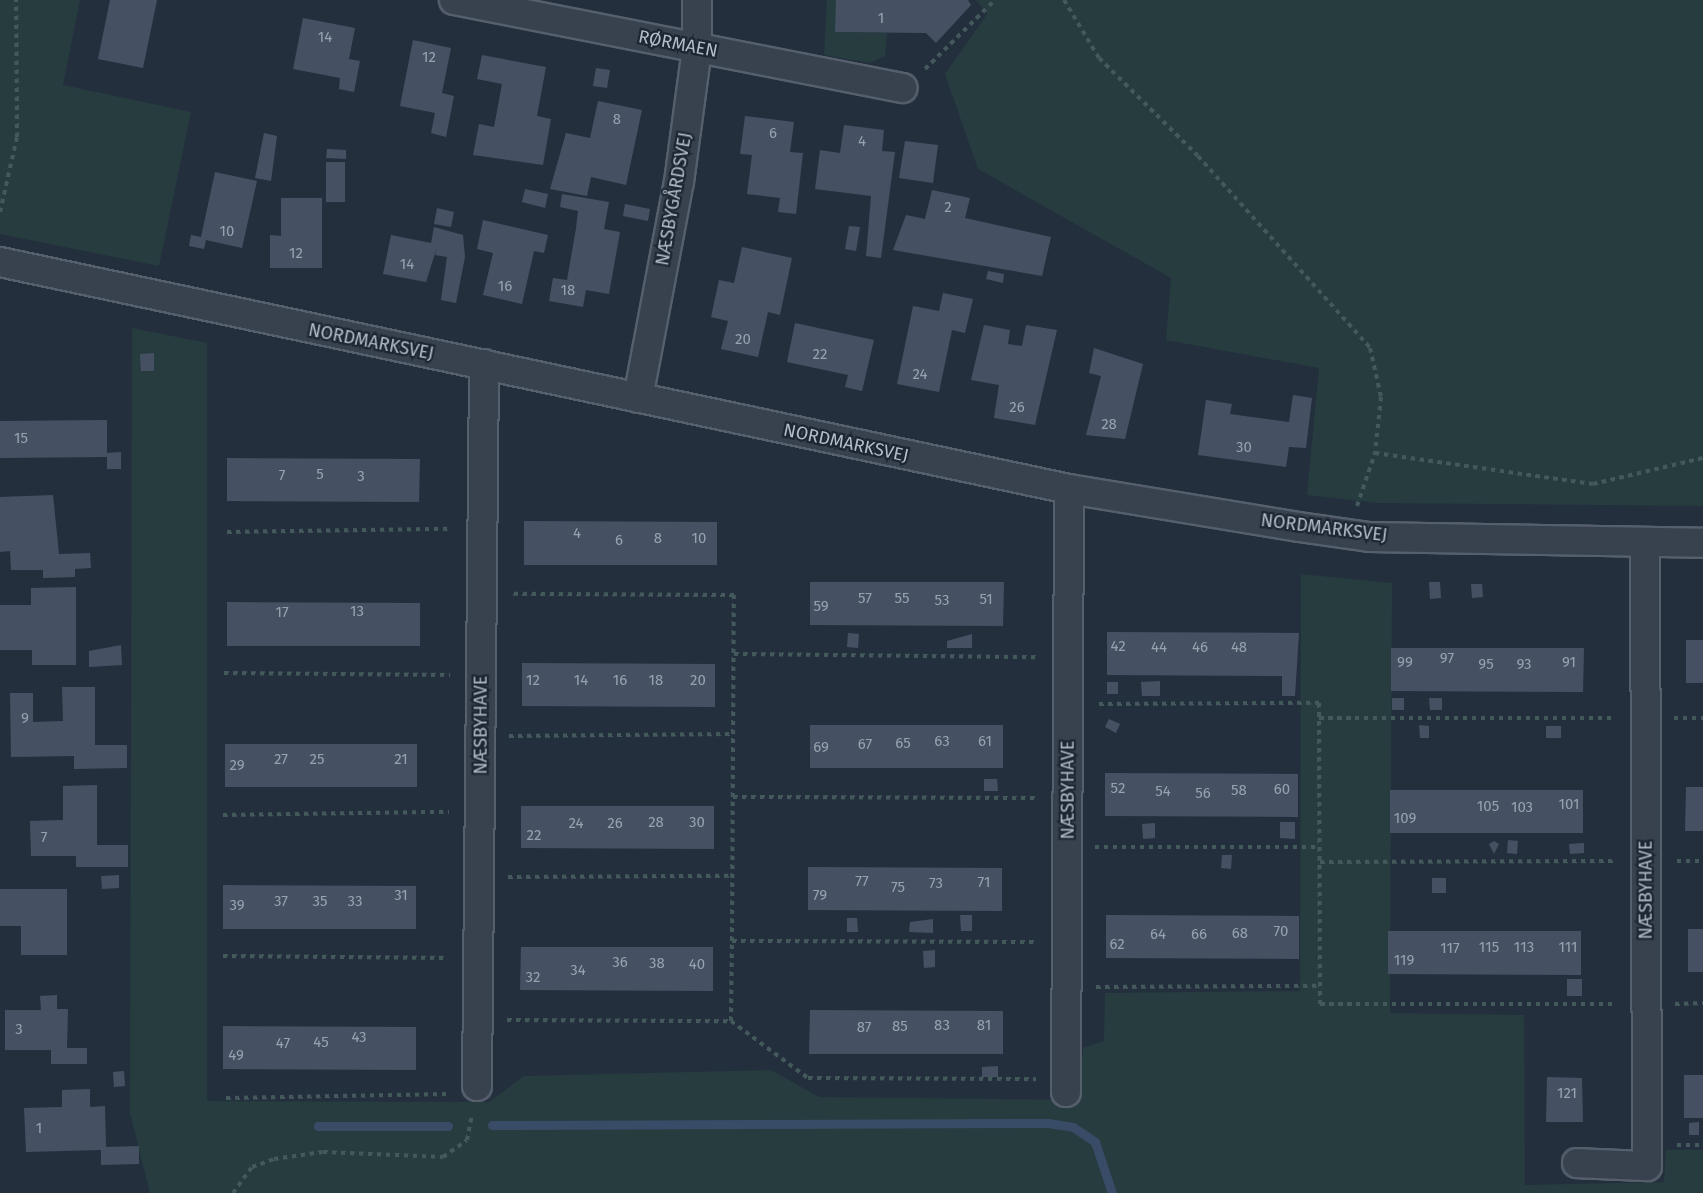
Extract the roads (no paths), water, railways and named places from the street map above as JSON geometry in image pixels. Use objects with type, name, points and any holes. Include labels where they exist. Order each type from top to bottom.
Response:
[{"type":"street","name":"RØRMAEN","points":[[454,0],[902,88]]},
{"type":"street","name":"NÆSBYGÅRDSVEJ","points":[[638,398],[697,48],[697,0]]},
{"type":"street","name":"NORDMARKSVEJ","points":[[0,262],[1069,489],[1349,534],[1645,545],[1703,543]]},
{"type":"street","name":"NÆSBYHAVE","points":[[477,1086],[484,364]]},
{"type":"street","name":"NÆSBYHAVE","points":[[1067,1085],[1069,489]]},
{"type":"street","name":"NÆSBYHAVE","points":[[1577,1163],[1647,1166],[1645,545]]},
{"type":"waterway","points":[[492,1125],[1048,1123],[1073,1127],[1095,1142],[1112,1193]]},
{"type":"waterway","points":[[318,1126],[448,1126]]}]
